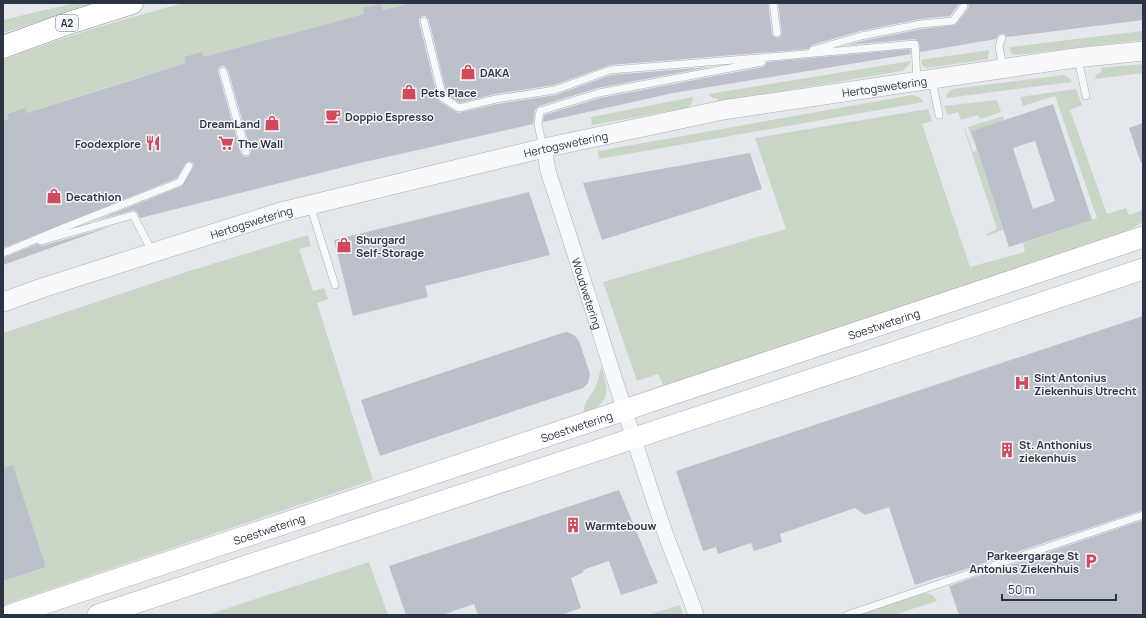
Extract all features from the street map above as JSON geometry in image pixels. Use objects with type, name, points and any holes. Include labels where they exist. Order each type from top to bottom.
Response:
[{"type":"highway","name":"A2","points":[[3,47],[66,24],[132,3]]},
{"type":"main road","name":"Soestwetering","points":[[10,615],[1143,237]]},
{"type":"main road","points":[[98,615],[1143,269]]},
{"type":"street","name":"Hertogswetering","points":[[3,302],[44,287],[281,212],[544,148],[723,110],[1003,68],[1143,51]]},
{"type":"street","name":"Woudwetering","points":[[544,148],[548,171],[634,438],[664,528],[696,615]]},
{"type":"lane","points":[[772,3],[776,33]]},
{"type":"lane","points":[[544,148],[538,124],[540,111],[599,93],[798,54],[861,36],[921,24],[953,21],[964,6]]},
{"type":"lane","points":[[424,21],[443,98],[460,108],[496,99],[555,90],[610,70],[915,44],[925,80],[939,115]]},
{"type":"lane","points":[[1002,38],[999,46],[1003,68]]},
{"type":"lane","points":[[1077,58],[1086,96]]},
{"type":"lane","points":[[224,72],[246,152]]},
{"type":"lane","points":[[3,253],[180,182],[188,166]]},
{"type":"lane","points":[[310,206],[335,285]]},
{"type":"lane","points":[[3,253],[133,215],[153,253]]},
{"type":"lane","points":[[847,615],[1143,515]]},
{"type":"green space","points":[[75,3],[97,3],[3,33],[3,20]]},
{"type":"green space","points":[[184,3],[411,3],[257,43],[104,88],[3,121],[3,60],[93,29]]},
{"type":"green space","points":[[1143,31],[1143,40],[1016,55],[1011,53],[1009,47]]},
{"type":"green space","points":[[989,50],[988,59],[927,68],[922,65],[921,60]]},
{"type":"green space","points":[[911,61],[902,71],[718,102],[718,99],[712,98],[709,94]]},
{"type":"green space","points":[[1143,64],[1143,73],[1095,79],[1096,75],[1101,72],[1101,68]]},
{"type":"green space","points":[[1064,75],[1072,82],[946,98],[947,94],[952,89]]},
{"type":"green space","points":[[1076,89],[1082,105],[1070,110],[1107,214],[1126,208],[1129,215],[1143,210],[1143,222],[1112,239],[664,387],[658,374],[637,381],[603,282],[786,229],[755,138],[928,109],[932,121],[922,124],[970,267],[1025,252],[1023,243],[1097,218],[1055,96],[1023,106],[1020,97]]},
{"type":"green space","points":[[912,95],[919,97],[924,102],[599,159],[598,151]]},
{"type":"green space","points":[[693,97],[692,103],[687,108],[592,125],[591,117]]},
{"type":"green space","points":[[997,100],[1001,112],[980,119],[978,115],[961,120],[958,112],[948,115],[944,106]]},
{"type":"green space","points":[[1003,116],[1004,120],[971,131],[975,147],[968,127]]},
{"type":"green space","points":[[965,128],[973,152],[977,150],[1003,230],[986,236],[986,234],[997,229],[964,129]]},
{"type":"green space","points":[[308,235],[311,246],[299,249],[313,291],[324,288],[328,299],[317,303],[373,480],[3,605],[3,581],[46,567],[13,465],[3,468],[3,333],[189,271]]},
{"type":"green space","points":[[601,366],[606,382],[606,395],[599,405],[593,410],[584,414],[584,407],[595,388]]},
{"type":"green space","points":[[369,562],[388,615],[207,615]]},
{"type":"green space","points":[[925,593],[935,597],[937,601],[893,615],[857,615]]},
{"type":"green space","points":[[680,605],[683,615],[648,615]]},
{"type":"building","name":"The Wall","points":[[411,3],[768,3],[772,34],[777,38],[780,37],[782,33],[778,3],[960,3],[950,16],[920,19],[860,31],[812,45],[808,49],[610,65],[554,85],[495,94],[460,103],[447,95],[429,20],[426,16],[422,16],[419,19],[419,22],[438,99],[440,102],[458,113],[497,104],[556,95],[611,75],[709,67],[598,88],[539,106],[535,110],[533,124],[360,163],[140,218],[134,210],[97,220],[182,186],[194,166],[193,163],[189,161],[185,164],[177,178],[3,248],[3,121],[9,119],[7,114],[25,108],[27,113],[186,63],[184,57],[202,52],[204,57],[364,14],[363,8],[381,4],[383,10]],"holes":[[[221,66],[225,66],[228,70],[251,151],[250,155],[247,157],[243,156],[241,153],[218,72],[218,69]]]},
{"type":"building","points":[[968,3],[1143,3],[1143,20],[1007,37],[1002,33],[999,34],[996,39],[920,52],[919,42],[915,39],[848,45],[922,29],[955,25],[968,9]]},
{"type":"building","points":[[910,49],[911,54],[673,93],[543,122],[544,115],[600,98],[763,67],[767,62]]},
{"type":"building","points":[[1053,104],[1092,220],[1009,247],[971,131]],"holes":[[[1035,141],[1055,201],[1033,209],[1013,148]]]},
{"type":"building","points":[[1143,123],[1143,162],[1141,163],[1129,128]]},
{"type":"building","points":[[750,153],[762,189],[602,240],[583,183]]},
{"type":"building","points":[[529,192],[550,255],[425,286],[428,297],[353,316],[334,240]]},
{"type":"building","points":[[112,226],[3,265],[3,258],[37,244],[42,246]]},
{"type":"building","name":"Sint Antonius Ziekenhuis Utrecht","points":[[1143,316],[1143,510],[915,585],[889,507],[865,515],[855,508],[780,534],[782,542],[754,551],[751,543],[718,554],[716,547],[703,551],[676,471]]},
{"type":"building","points":[[567,332],[572,334],[579,341],[590,374],[588,383],[583,388],[380,456],[361,400]]},
{"type":"building","points":[[13,465],[46,567],[3,581],[3,468]]},
{"type":"building","name":"Warmtebouw","points":[[619,490],[658,583],[621,595],[609,561],[585,569],[582,573],[571,578],[581,608],[561,615],[478,615],[474,604],[442,615],[406,615],[389,566]]},
{"type":"building","name":"Parkeergarage St Antonius Ziekenhuis","points":[[1143,520],[1143,613],[1137,615],[959,615],[949,586]]},
{"type":"place","name":"DAKA","points":[[468,72]]},
{"type":"place","name":"Pets Place","points":[[409,92]]},
{"type":"place","name":"Doppio Espresso","points":[[333,116]]},
{"type":"place","name":"DreamLand","points":[[272,123]]},
{"type":"place","name":"Foodexplore","points":[[153,143]]},
{"type":"place","name":"The Wall","points":[[226,143]]},
{"type":"place","name":"Decathlon","points":[[54,196]]},
{"type":"place","name":"Shurgard Self-Storage","points":[[344,245]]},
{"type":"place","name":"Sint Antonius Ziekenhuis Utrecht","points":[[1022,383]]},
{"type":"place","name":"St. Anthonius ziekenhuis","points":[[1007,450]]},
{"type":"place","name":"Warmtebouw","points":[[573,525]]},
{"type":"place","name":"Parkeergarage St Antonius Ziekenhuis","points":[[1091,561]]}]
